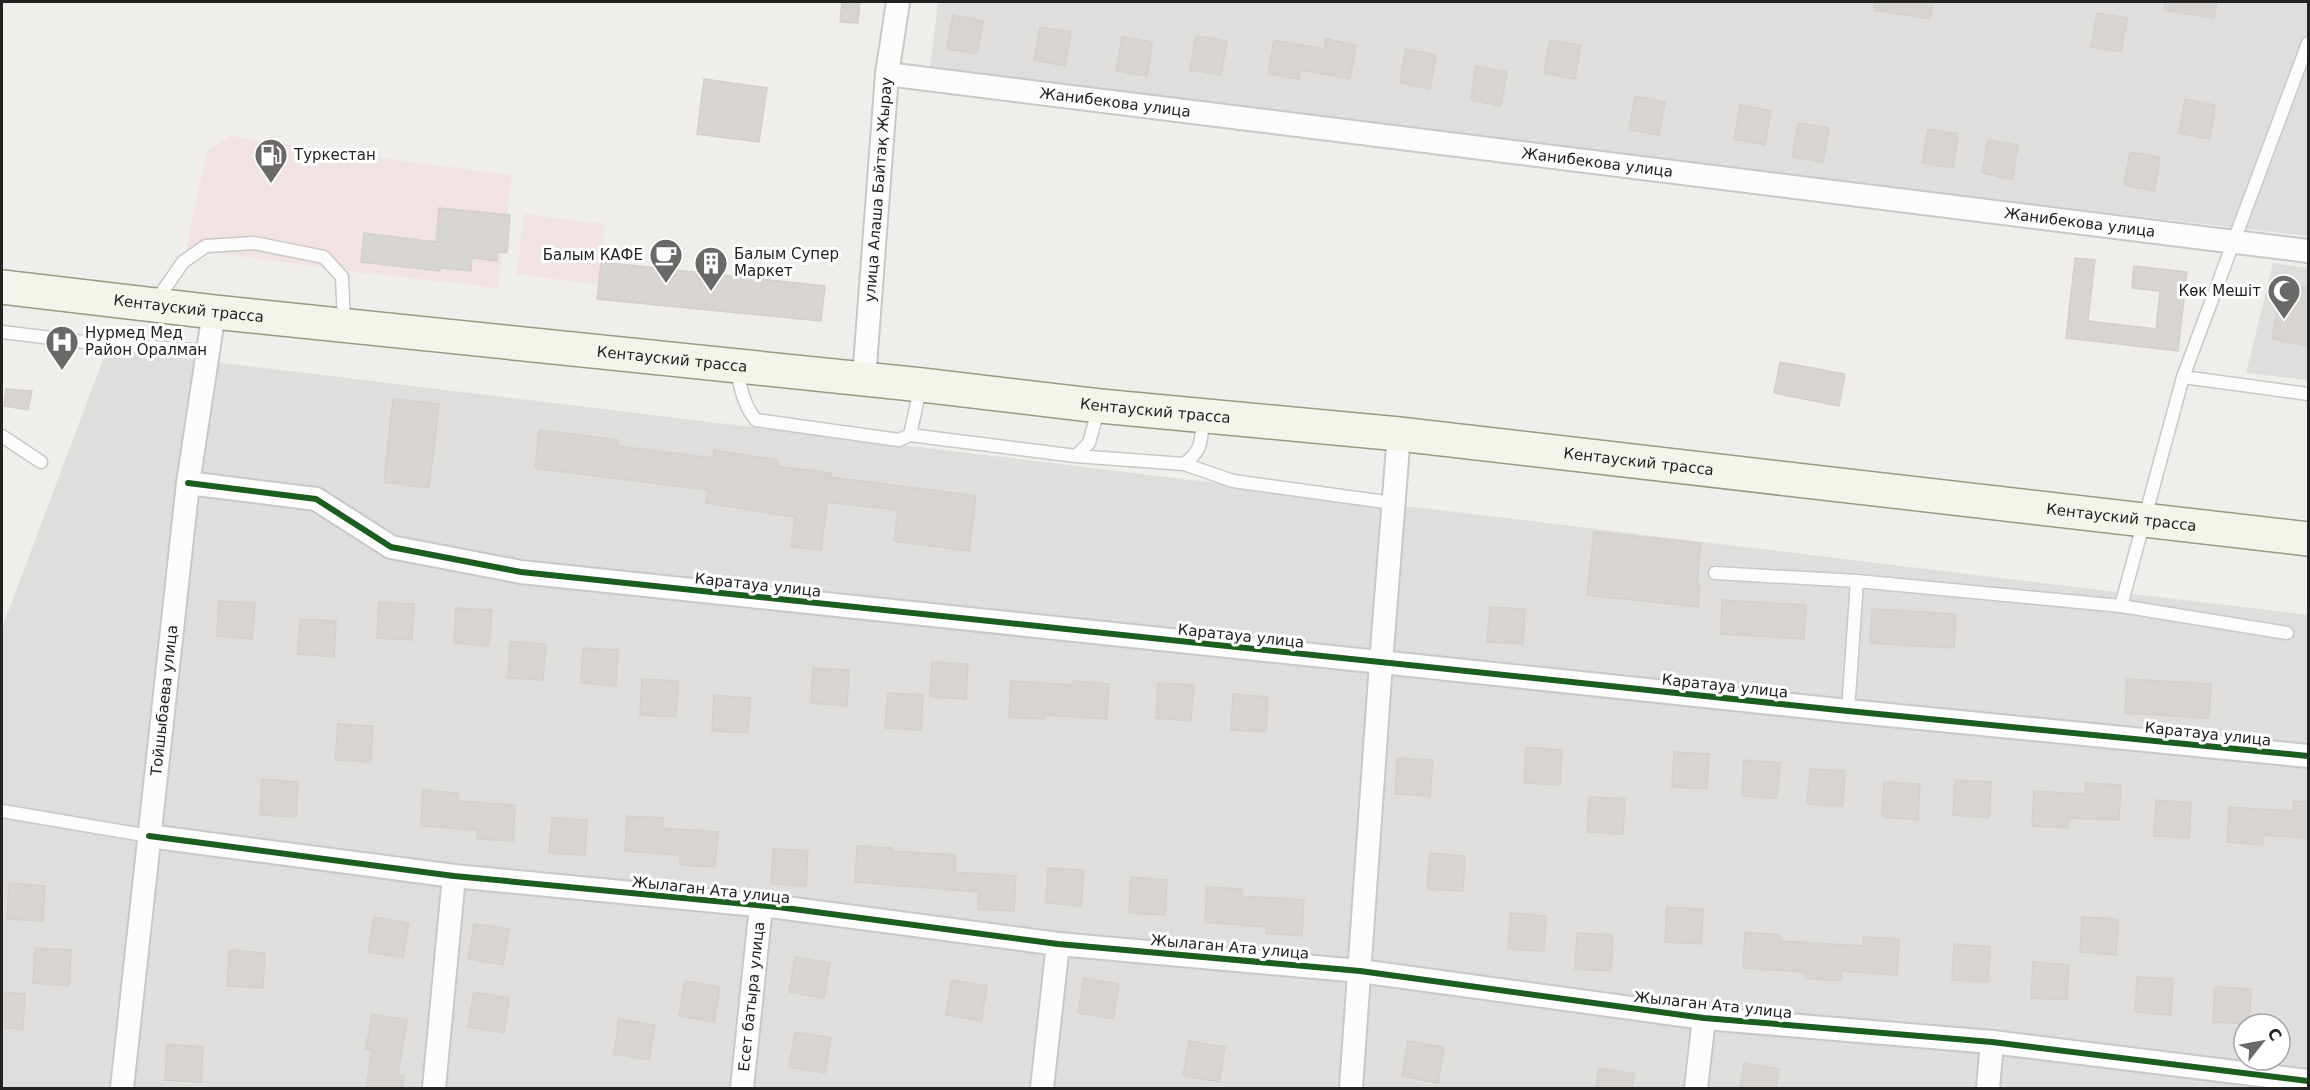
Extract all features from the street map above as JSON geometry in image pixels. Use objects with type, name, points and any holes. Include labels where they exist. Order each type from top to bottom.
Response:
[{"type":"main road","name":"Кентауский трасса","points":[[2,287],[214,312],[922,385],[1100,406],[1399,434],[2308,539]]},
{"type":"street","name":"улица Алаша Байтақ Жырау","points":[[864,379],[887,74],[898,2]]},
{"type":"street","name":"Жанибекова улица","points":[[887,74],[2308,251]]},
{"type":"street","name":"Тойшыбаева улица","points":[[122,1089],[188,483],[214,312]]},
{"type":"street","points":[[1351,1089],[1399,434]]},
{"type":"street","name":"Каратауа улица","points":[[188,483],[316,499],[391,547],[521,572],[1381,663],[2308,756]]},
{"type":"street","name":"Жылаган Ата улица","points":[[149,836],[454,876],[761,906],[1058,944],[1360,971],[1704,1018],[1992,1042],[2301,1083]]},
{"type":"street","points":[[434,1089],[454,876]]},
{"type":"street","name":"Есет батыра улица","points":[[742,1089],[761,906]]},
{"type":"street","points":[[1042,1089],[1058,944]]},
{"type":"street","points":[[1696,1089],[1704,1018]]},
{"type":"street","points":[[1988,1089],[1992,1042]]},
{"type":"lane","points":[[2121,606],[2183,377],[2308,43]]},
{"type":"lane","points":[[154,304],[183,262],[206,246],[254,243],[324,257],[342,277],[344,325]]},
{"type":"lane","points":[[2,332],[84,342],[207,351]]},
{"type":"lane","points":[[736,367],[748,411],[756,420],[899,440],[910,435],[1076,456],[1184,464],[1233,481],[1393,504]]},
{"type":"lane","points":[[2183,377],[2308,394]]},
{"type":"lane","points":[[910,435],[922,385]]},
{"type":"lane","points":[[1076,456],[1089,442],[1100,406]]},
{"type":"lane","points":[[1184,464],[1195,456],[1200,448],[1203,416]]},
{"type":"lane","points":[[2,436],[41,462]]},
{"type":"lane","points":[[1715,573],[1857,581],[2121,606],[2288,633]]},
{"type":"lane","points":[[1848,711],[1857,581]]},
{"type":"lane","points":[[2,811],[149,836]]},
{"type":"shaded area","points":[[938,2],[2308,2],[2308,236],[929,76]]},
{"type":"shaded area","points":[[231,136],[512,175],[498,288],[355,272],[186,249],[207,151]]},
{"type":"shaded area","points":[[524,214],[605,224],[598,285],[517,274]]},
{"type":"shaded area","name":"Көк Мешіт","points":[[2273,263],[2308,268],[2308,380],[2246,373]]},
{"type":"shaded area","points":[[107,349],[2308,615],[2308,1088],[2,1088],[2,628]]},
{"type":"building","points":[[842,2],[860,2],[858,23],[840,22]]},
{"type":"building","points":[[1875,2],[1933,2],[1930,19],[1874,10]]},
{"type":"building","points":[[2165,2],[2217,2],[2214,18],[2164,10]]},
{"type":"building","points":[[2097,13],[2127,18],[2121,52],[2091,47]]},
{"type":"building","points":[[953,15],[983,21],[977,54],[947,49]]},
{"type":"building","points":[[1040,27],[1071,32],[1065,66],[1034,60]]},
{"type":"building","points":[[1196,36],[1227,41],[1221,75],[1190,70]]},
{"type":"building","points":[[1122,37],[1152,42],[1147,76],[1116,71]]},
{"type":"building","points":[[1326,39],[1356,45],[1350,79],[1300,70],[1299,79],[1268,74],[1274,40],[1324,49]]},
{"type":"building","points":[[1550,40],[1581,45],[1575,79],[1544,73]]},
{"type":"building","points":[[1406,49],[1436,55],[1430,89],[1400,83]]},
{"type":"building","points":[[1476,66],[1507,72],[1501,106],[1471,100]]},
{"type":"building","points":[[704,79],[767,88],[759,142],[697,134]]},
{"type":"building","points":[[1635,96],[1665,102],[1659,135],[1629,130]]},
{"type":"building","points":[[2185,99],[2215,105],[2210,139],[2179,133]]},
{"type":"building","points":[[1740,105],[1771,111],[1765,145],[1734,139]]},
{"type":"building","points":[[1798,123],[1829,128],[1823,162],[1792,157]]},
{"type":"building","points":[[1928,129],[1958,134],[1953,168],[1922,163]]},
{"type":"building","points":[[1988,140],[2018,145],[2012,179],[1982,173]]},
{"type":"building","points":[[2130,152],[2160,157],[2154,191],[2124,185]]},
{"type":"building","points":[[439,208],[510,215],[507,253],[498,252],[497,261],[472,258],[471,271],[440,268],[440,271],[361,262],[364,233],[436,242]]},
{"type":"building","points":[[2075,258],[2095,260],[2088,321],[2156,329],[2160,291],[2132,288],[2134,266],[2187,272],[2178,351],[2066,338]]},
{"type":"building","name":"Балым Супер Маркет","points":[[601,262],[825,286],[821,321],[597,299]]},
{"type":"building","points":[[2283,283],[2308,288],[2308,346],[2272,339]]},
{"type":"building","points":[[1780,362],[1845,374],[1839,406],[1774,393]]},
{"type":"building","points":[[6,389],[32,391],[28,410],[4,406]]},
{"type":"building","points":[[393,399],[439,404],[429,488],[384,482]]},
{"type":"building","points":[[539,430],[618,440],[617,446],[713,458],[714,450],[778,460],[777,466],[831,473],[830,477],[976,496],[969,551],[894,541],[898,510],[827,502],[821,550],[791,547],[795,517],[706,503],[708,490],[535,468]]},
{"type":"building","points":[[1594,532],[1701,543],[1697,585],[1700,585],[1698,607],[1587,595]]},
{"type":"building","points":[[1722,600],[1806,605],[1804,639],[1721,634]]},
{"type":"building","points":[[219,601],[255,603],[252,639],[217,636]]},
{"type":"building","points":[[379,602],[414,604],[412,640],[377,638]]},
{"type":"building","points":[[1490,607],[1525,609],[1523,644],[1487,642]]},
{"type":"building","points":[[456,608],[492,610],[489,646],[454,643]]},
{"type":"building","points":[[1872,609],[1956,614],[1954,648],[1870,643]]},
{"type":"building","points":[[300,619],[336,621],[334,657],[298,654]]},
{"type":"building","points":[[510,642],[546,644],[543,680],[508,678]]},
{"type":"building","points":[[583,648],[618,650],[616,686],[581,683]]},
{"type":"building","points":[[932,662],[968,664],[966,699],[930,697]]},
{"type":"building","points":[[813,668],[849,670],[847,706],[811,703]]},
{"type":"building","points":[[642,679],[678,681],[676,717],[640,715]]},
{"type":"building","points":[[2127,679],[2211,684],[2209,718],[2125,713]]},
{"type":"building","points":[[1011,681],[1073,685],[1073,681],[1109,684],[1107,719],[1044,715],[1044,719],[1009,717]]},
{"type":"building","points":[[1158,683],[1194,685],[1191,721],[1156,718]]},
{"type":"building","points":[[888,693],[923,695],[921,730],[885,728]]},
{"type":"building","points":[[1233,694],[1268,697],[1266,732],[1231,730]]},
{"type":"building","points":[[714,695],[750,698],[748,733],[712,731]]},
{"type":"building","points":[[338,724],[373,726],[371,762],[335,760]]},
{"type":"building","points":[[1526,747],[1562,750],[1560,785],[1524,783]]},
{"type":"building","points":[[1674,752],[1709,754],[1707,789],[1672,787]]},
{"type":"building","points":[[1397,758],[1433,760],[1430,796],[1395,794]]},
{"type":"building","points":[[1744,760],[1780,763],[1777,798],[1742,796]]},
{"type":"building","points":[[1810,769],[1845,771],[1843,806],[1807,804]]},
{"type":"building","points":[[262,779],[298,782],[296,817],[260,815]]},
{"type":"building","points":[[1955,780],[1991,782],[1989,818],[1953,815]]},
{"type":"building","points":[[1884,782],[1920,784],[1918,820],[1882,817]]},
{"type":"building","points":[[2086,783],[2121,785],[2119,820],[2068,818],[2068,828],[2032,826],[2034,791],[2085,794]]},
{"type":"building","points":[[423,790],[458,793],[458,801],[515,805],[513,841],[477,839],[478,830],[421,826]]},
{"type":"building","points":[[1589,797],[1625,799],[1623,834],[1587,832]]},
{"type":"building","points":[[2156,800],[2191,803],[2189,838],[2154,836]]},
{"type":"building","points":[[2294,801],[2308,802],[2308,838],[2263,835],[2263,845],[2227,842],[2229,807],[2293,811]]},
{"type":"building","points":[[627,816],[663,818],[662,828],[718,832],[715,867],[680,865],[680,855],[625,851]]},
{"type":"building","points":[[552,818],[587,820],[585,855],[549,853]]},
{"type":"building","points":[[857,846],[892,848],[892,851],[956,855],[955,872],[1016,876],[1014,911],[978,909],[979,892],[855,882]]},
{"type":"building","points":[[773,849],[808,851],[806,886],[771,884]]},
{"type":"building","points":[[1430,853],[1465,856],[1463,891],[1427,889]]},
{"type":"building","points":[[1048,868],[1084,870],[1081,906],[1046,903]]},
{"type":"building","points":[[1131,877],[1167,880],[1165,915],[1129,913]]},
{"type":"building","points":[[9,883],[45,886],[43,921],[7,919]]},
{"type":"building","points":[[1207,887],[1242,889],[1242,896],[1304,900],[1302,936],[1266,933],[1267,927],[1205,922]]},
{"type":"building","points":[[1667,907],[1703,909],[1701,944],[1665,942]]},
{"type":"building","points":[[1511,913],[1546,916],[1544,951],[1508,949]]},
{"type":"building","points":[[374,917],[409,923],[403,958],[368,952]]},
{"type":"building","points":[[2082,917],[2118,919],[2116,955],[2080,952]]},
{"type":"building","points":[[474,924],[509,929],[503,965],[468,959]]},
{"type":"building","points":[[1745,932],[1780,935],[1780,941],[1863,946],[1863,937],[1899,939],[1897,975],[1842,971],[1841,981],[1805,978],[1806,972],[1743,968]]},
{"type":"building","points":[[1577,933],[1613,935],[1611,971],[1575,969]]},
{"type":"building","points":[[1954,944],[1990,947],[1988,982],[1952,980]]},
{"type":"building","points":[[35,948],[71,950],[69,986],[33,983]]},
{"type":"building","points":[[229,950],[265,953],[263,988],[227,986]]},
{"type":"building","points":[[795,957],[830,963],[824,998],[789,992]]},
{"type":"building","points":[[2033,962],[2069,965],[2067,1000],[2031,998]]},
{"type":"building","points":[[2137,977],[2173,979],[2171,1015],[2135,1012]]},
{"type":"building","points":[[1084,978],[1119,984],[1113,1019],[1078,1013]]},
{"type":"building","points":[[952,980],[987,986],[981,1021],[946,1015]]},
{"type":"building","points":[[685,981],[720,987],[714,1022],[679,1016]]},
{"type":"building","points":[[2215,987],[2251,989],[2250,1012],[2232,1012],[2232,1023],[2213,1022]]},
{"type":"building","points":[[2,992],[25,994],[23,1029],[2,1028]]},
{"type":"building","points":[[474,992],[509,998],[504,1033],[468,1027]]},
{"type":"building","points":[[372,1014],[407,1020],[398,1074],[404,1075],[402,1089],[366,1089],[372,1050],[366,1049]]},
{"type":"building","points":[[619,1019],[655,1025],[649,1060],[614,1054]]},
{"type":"building","points":[[795,1032],[831,1038],[825,1073],[789,1067]]},
{"type":"building","points":[[1189,1041],[1225,1047],[1219,1082],[1183,1076]]},
{"type":"building","points":[[1408,1041],[1444,1047],[1438,1083],[1402,1076]]},
{"type":"building","points":[[167,1044],[203,1047],[201,1082],[165,1080]]},
{"type":"building","points":[[1744,1063],[1779,1069],[1776,1089],[1740,1089]]},
{"type":"building","points":[[1599,1068],[1634,1074],[1632,1089],[1596,1089]]},
{"type":"cycle path","points":[[188,483],[316,499],[391,547],[521,572],[1848,711],[2308,756]]},
{"type":"cycle path","points":[[149,836],[454,876],[778,907],[1058,944],[1360,971],[1704,1018],[1992,1042],[2308,1081]]},
{"type":"place","name":"Туркестан","points":[[271,184]]},
{"type":"place","name":"Балым КАФЕ","points":[[666,284]]},
{"type":"place","name":"Балым Супер Маркет","points":[[711,292]]},
{"type":"place","name":"Көк Мешіт","points":[[2284,320]]},
{"type":"place","name":"Нурмед Мед Район Оралман","points":[[62,371]]}]
